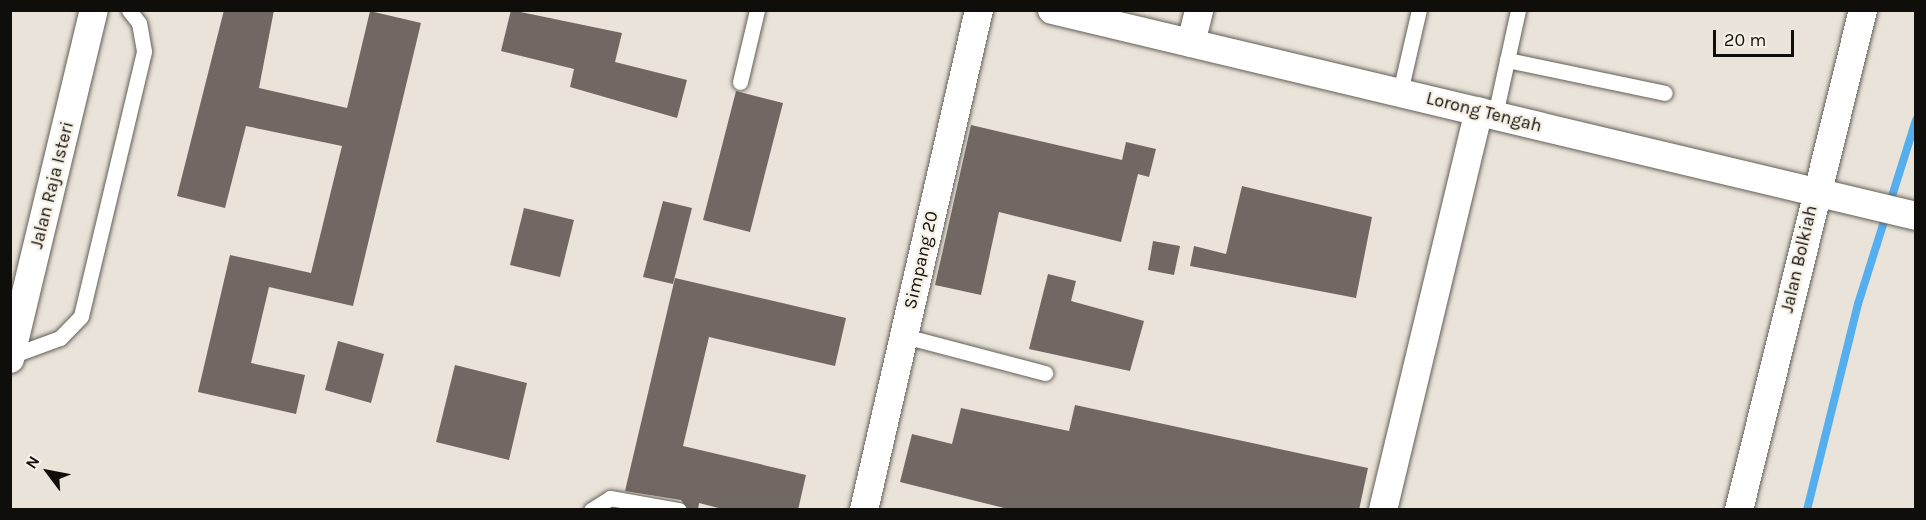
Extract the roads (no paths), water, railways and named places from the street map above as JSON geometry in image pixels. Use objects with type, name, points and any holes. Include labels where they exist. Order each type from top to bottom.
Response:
[{"type":"street","name":"Jalan Raja Isteri","points":[[11,358],[18,296],[94,10]]},
{"type":"street","name":"Simpang 20","points":[[864,510],[979,10]]},
{"type":"street","name":"Lorong Tengah","points":[[1052,10],[1487,113],[1814,195],[1916,216]]},
{"type":"street","points":[[1191,43],[1199,10]]},
{"type":"street","name":"Jalan Bolkiah","points":[[1739,510],[1814,195],[1863,10]]},
{"type":"street","points":[[1383,510],[1487,113]]},
{"type":"lane","points":[[11,358],[60,339],[81,316],[144,51],[139,23],[129,10]]},
{"type":"lane","points":[[740,82],[758,10]]},
{"type":"lane","points":[[1400,92],[1419,10]]},
{"type":"lane","points":[[1487,113],[1508,60],[1518,10]]},
{"type":"lane","points":[[1508,60],[1665,93]]},
{"type":"lane","points":[[904,336],[1045,373]]},
{"type":"lane","points":[[591,510],[610,498],[680,510]]},
{"type":"waterway","points":[[1807,510],[1858,304],[1916,120]]}]
